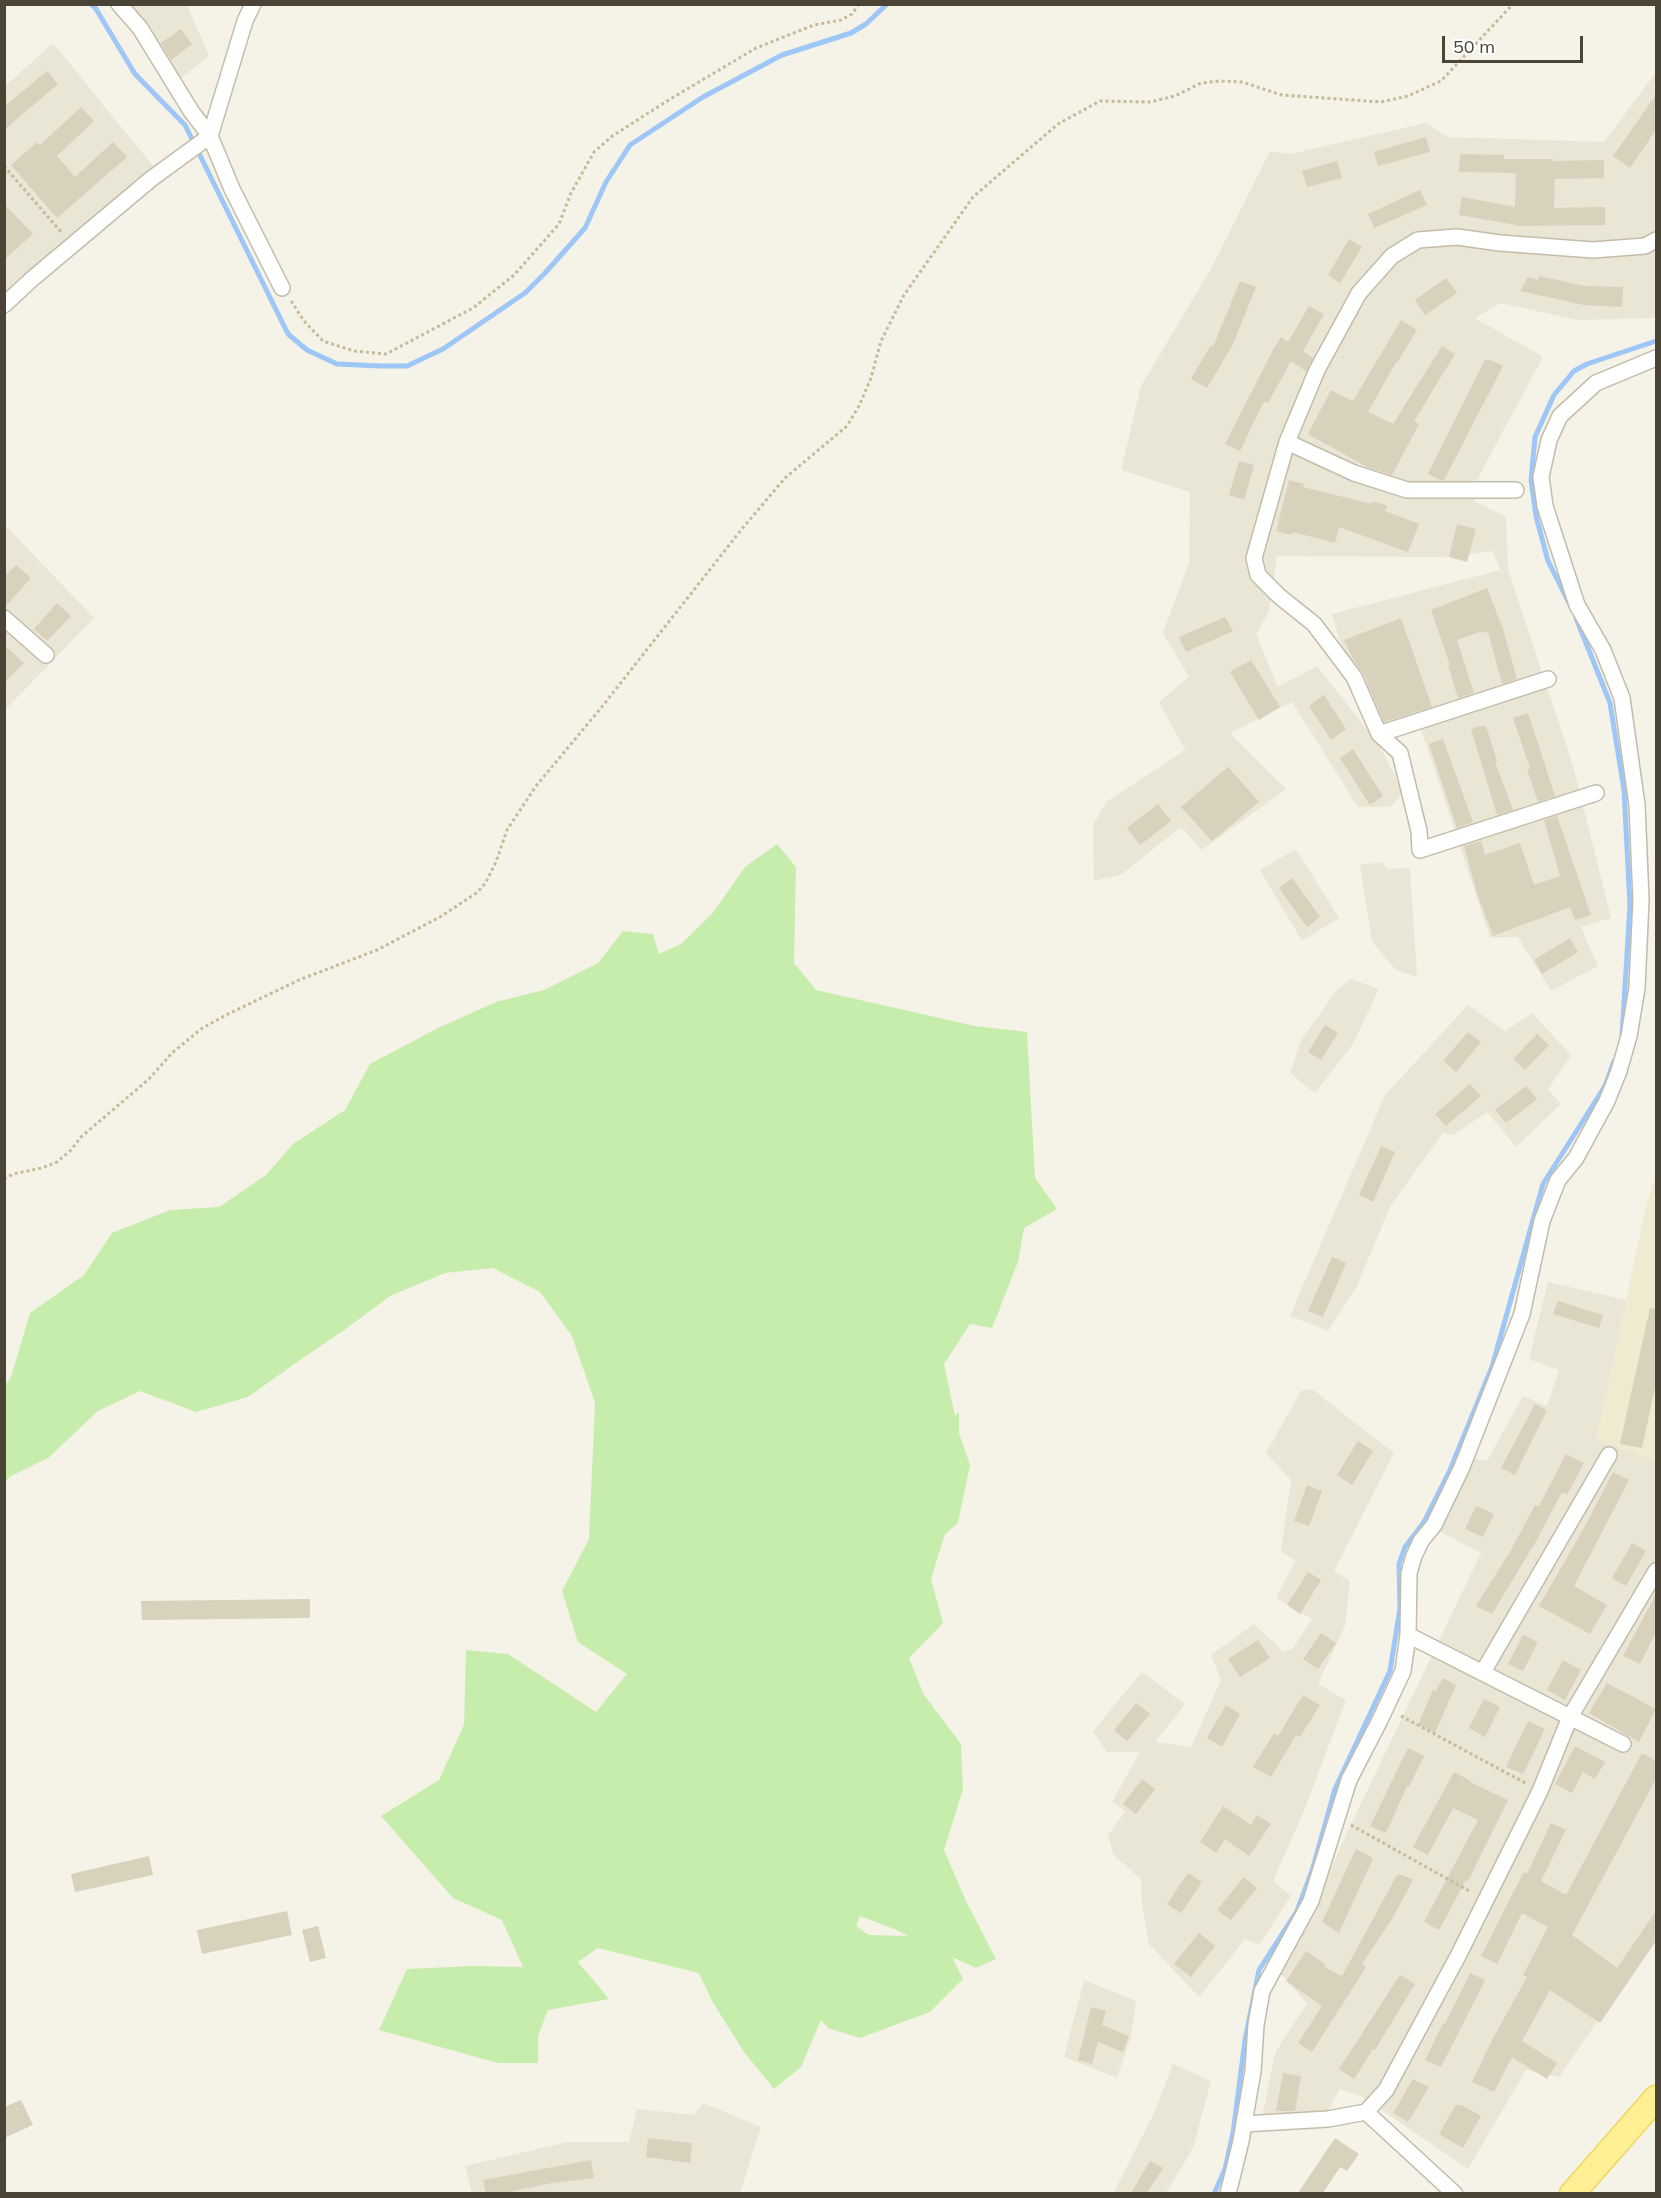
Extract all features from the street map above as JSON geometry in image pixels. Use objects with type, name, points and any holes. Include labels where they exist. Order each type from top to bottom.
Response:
[{"type":"main road","points":[[1572,2193],[1656,2098]]},
{"type":"street","points":[[118,4],[140,28],[191,111],[210,136],[232,189],[282,288]]},
{"type":"street","points":[[4,304],[150,179],[210,136],[242,31],[253,4]]},
{"type":"street","points":[[1596,794],[1420,850],[1419,831],[1400,753],[1379,734],[1354,677],[1314,624],[1279,596],[1258,575],[1254,558],[1287,442],[1317,370],[1359,292],[1392,256],[1418,240],[1457,237],[1593,250],[1645,246],[1656,240]]},
{"type":"street","points":[[1228,2193],[1244,2124],[1253,2071],[1256,2025],[1262,1991],[1311,1901],[1349,1780],[1403,1671],[1408,1635],[1409,1573],[1414,1556],[1421,1540],[1434,1525],[1462,1467],[1522,1314],[1542,1221],[1558,1180],[1576,1158],[1607,1101],[1629,1036],[1637,988],[1641,900],[1637,805],[1623,698],[1603,650],[1577,605],[1545,506],[1541,477],[1549,440],[1560,416],[1596,383],[1656,358]]},
{"type":"street","points":[[1287,442],[1354,473],[1407,490],[1516,490]]},
{"type":"street","points":[[4,618],[46,656]]},
{"type":"street","points":[[1379,734],[1548,679]]},
{"type":"street","points":[[1483,1672],[1609,1455]]},
{"type":"street","points":[[1244,2124],[1328,2120],[1366,2112],[1386,2090],[1459,1954],[1540,1791],[1570,1717],[1656,1571]]},
{"type":"street","points":[[1408,1635],[1623,1744]]},
{"type":"street","points":[[1366,2112],[1455,2193]]},
{"type":"path","points":[[282,288],[304,321],[323,341],[354,351],[386,354],[472,308],[514,275],[559,224],[571,193],[594,152],[611,137],[666,101],[756,48],[814,25],[841,20],[852,14],[859,4]]},
{"type":"path","points":[[4,1179],[13,1174],[42,1168],[57,1162],[81,1137],[149,1079],[172,1053],[201,1029],[299,980],[377,950],[440,917],[478,892],[496,862],[507,830],[536,786],[785,478],[847,426],[859,406],[871,378],[881,341],[904,295],[973,197],[1058,124],[1100,101],[1150,102],[1175,96],[1201,83],[1220,81],[1242,82],[1282,95],[1381,102],[1408,96],[1441,81],[1513,4]]},
{"type":"path","points":[[4,166],[72,245]]},
{"type":"path","points":[[1386,1708],[1540,1791]]},
{"type":"path","points":[[1336,1817],[1486,1900]]},
{"type":"shaded area","points":[[130,5],[187,5],[209,56],[180,79]]},
{"type":"shaded area","points":[[53,43],[153,166],[5,296],[4,87]]},
{"type":"shaded area","points":[[1656,72],[1656,318],[1577,320],[1501,303],[1475,318],[1543,357],[1479,476],[1474,501],[1506,517],[1508,569],[1574,769],[1611,918],[1581,927],[1598,966],[1551,991],[1518,937],[1490,938],[1416,714],[1377,726],[1340,641],[1332,614],[1500,570],[1493,551],[1443,557],[1277,556],[1269,611],[1256,634],[1278,687],[1317,666],[1378,744],[1404,792],[1390,807],[1358,807],[1292,702],[1230,733],[1286,789],[1202,850],[1181,827],[1122,874],[1094,881],[1093,825],[1106,802],[1185,750],[1159,702],[1189,677],[1163,633],[1189,563],[1190,492],[1121,470],[1141,386],[1212,267],[1270,151],[1290,154],[1426,123],[1448,137],[1604,142]]},
{"type":"shaded area","points":[[5,525],[94,618],[5,710]]},
{"type":"shaded area","points":[[1296,849],[1339,918],[1302,941],[1260,870]]},
{"type":"shaded area","points":[[1383,862],[1386,869],[1410,868],[1417,977],[1396,970],[1372,942],[1360,865]]},
{"type":"shaded area","points":[[1351,979],[1379,989],[1353,1044],[1315,1093],[1290,1073],[1301,1040],[1337,990]]},
{"type":"shaded area","points":[[1468,1005],[1505,1031],[1532,1013],[1571,1055],[1548,1089],[1561,1104],[1516,1147],[1487,1112],[1453,1135],[1443,1133],[1391,1205],[1356,1288],[1328,1331],[1290,1316],[1385,1095]]},
{"type":"shaded area","points":[[1656,1175],[1656,1936],[1559,2077],[1526,2070],[1468,2169],[1361,2096],[1340,2089],[1327,2112],[1263,2114],[1274,2057],[1307,2004],[1279,1971],[1309,1918],[1346,1835],[1481,1553],[1439,1531],[1471,1458],[1487,1461],[1523,1396],[1547,1406],[1559,1370],[1529,1359],[1548,1282],[1626,1300],[1647,1203]]},
{"type":"shaded area","points":[[1656,1175],[1656,1461],[1596,1440],[1647,1203]]},
{"type":"shaded area","points":[[1312,1389],[1394,1453],[1334,1571],[1350,1581],[1345,1626],[1318,1684],[1346,1700],[1304,1811],[1273,1881],[1291,1896],[1259,1945],[1245,1939],[1199,1997],[1149,1944],[1142,1903],[1141,1879],[1114,1856],[1108,1835],[1125,1811],[1112,1802],[1140,1752],[1107,1752],[1093,1731],[1142,1672],[1185,1704],[1155,1742],[1191,1747],[1221,1680],[1211,1655],[1254,1624],[1284,1652],[1293,1648],[1312,1619],[1276,1598],[1295,1561],[1281,1551],[1291,1480],[1266,1453],[1301,1391]]},
{"type":"shaded area","points":[[1084,1980],[1136,2001],[1131,2036],[1117,2078],[1064,2057]]},
{"type":"shaded area","points":[[1173,2064],[1211,2081],[1193,2148],[1166,2193],[1113,2194],[1154,2113]]},
{"type":"shaded area","points":[[703,2103],[761,2127],[740,2193],[472,2193],[465,2166],[568,2142],[629,2142],[637,2109],[694,2115]]},
{"type":"green space","points":[[777,844],[796,867],[794,963],[816,990],[975,1026],[1027,1032],[1035,1178],[1057,1209],[1024,1228],[1018,1262],[992,1328],[970,1324],[944,1364],[955,1416],[959,1412],[959,1433],[970,1465],[958,1523],[945,1534],[931,1579],[943,1623],[909,1658],[924,1695],[961,1744],[963,1789],[944,1850],[967,1903],[996,1959],[976,1968],[952,1957],[963,1979],[930,2012],[860,2038],[828,2028],[821,2020],[801,2067],[774,2089],[744,2052],[712,2001],[699,1973],[598,1948],[578,1962],[609,1999],[548,2010],[538,2036],[538,2063],[498,2063],[379,2030],[407,1969],[473,1966],[523,1967],[502,1920],[453,1898],[381,1816],[439,1780],[464,1725],[466,1650],[508,1654],[596,1712],[627,1674],[578,1642],[562,1591],[589,1539],[595,1403],[572,1336],[540,1292],[493,1268],[445,1273],[390,1296],[248,1397],[196,1412],[140,1391],[98,1411],[48,1458],[9,1477],[5,1482],[5,1385],[11,1377],[30,1313],[84,1275],[112,1233],[170,1210],[219,1207],[266,1175],[293,1144],[345,1110],[370,1064],[438,1028],[496,1002],[544,990],[598,963],[623,931],[653,934],[659,954],[681,944],[712,914],[745,867]],"holes":[[[860,1916],[908,1936],[869,1935],[856,1926]]]},
{"type":"building","points":[[181,29],[192,44],[171,60],[161,43]]},
{"type":"building","points":[[47,71],[58,84],[4,130],[4,107]]},
{"type":"building","points":[[1656,95],[1656,130],[1630,168],[1613,156]]},
{"type":"building","points":[[81,107],[94,121],[57,156],[75,177],[113,142],[127,157],[57,218],[11,165],[37,142],[40,145]]},
{"type":"building","points":[[1426,137],[1430,152],[1378,166],[1374,152]]},
{"type":"building","points":[[1460,154],[1504,155],[1504,159],[1604,160],[1604,178],[1555,179],[1554,208],[1605,207],[1605,225],[1516,226],[1459,215],[1462,197],[1515,207],[1516,173],[1459,172]]},
{"type":"building","points":[[1337,161],[1342,178],[1307,187],[1302,171]]},
{"type":"building","points":[[1420,190],[1427,205],[1374,228],[1368,214]]},
{"type":"building","points":[[4,204],[33,234],[4,260]]},
{"type":"building","points":[[1349,239],[1362,247],[1340,283],[1328,275]]},
{"type":"building","points":[[1539,276],[1585,286],[1623,287],[1622,307],[1584,305],[1520,291],[1528,277],[1538,280]]},
{"type":"building","points":[[1446,278],[1457,293],[1425,315],[1415,300]]},
{"type":"building","points":[[1240,281],[1256,287],[1233,344],[1207,388],[1191,379],[1211,345],[1213,347]]},
{"type":"building","points":[[1309,306],[1324,314],[1303,351],[1313,358],[1306,371],[1291,361],[1268,403],[1264,401],[1240,451],[1225,444],[1273,350],[1281,337],[1288,342]]},
{"type":"building","points":[[1401,320],[1417,330],[1368,412],[1393,424],[1442,346],[1455,354],[1414,421],[1419,424],[1392,475],[1367,467],[1308,434],[1331,390],[1353,401]]},
{"type":"building","points":[[1485,360],[1491,360],[1503,366],[1444,480],[1441,480],[1428,474]]},
{"type":"building","points":[[1239,461],[1254,465],[1244,500],[1229,495]]},
{"type":"building","points":[[1289,480],[1304,484],[1303,487],[1372,504],[1373,501],[1387,506],[1385,511],[1419,524],[1408,552],[1339,527],[1335,543],[1293,532],[1292,535],[1276,531]]},
{"type":"building","points":[[1457,524],[1476,529],[1467,562],[1449,557]]},
{"type":"building","points":[[16,565],[31,578],[4,608],[4,577]]},
{"type":"building","points":[[1487,588],[1503,629],[1517,679],[1502,684],[1488,632],[1483,631],[1457,640],[1474,693],[1458,698],[1448,665],[1450,665],[1431,610]]},
{"type":"building","points":[[57,603],[71,616],[47,641],[34,629]]},
{"type":"building","points":[[1225,617],[1233,631],[1186,652],[1179,637]]},
{"type":"building","points":[[1401,618],[1432,707],[1384,722],[1363,673],[1344,640]]},
{"type":"building","points":[[4,645],[24,663],[4,683]]},
{"type":"building","points":[[1251,660],[1280,707],[1259,720],[1230,672]]},
{"type":"building","points":[[1324,695],[1346,729],[1331,740],[1309,706]]},
{"type":"building","points":[[1528,713],[1555,796],[1538,802],[1527,769],[1530,768],[1513,718]]},
{"type":"building","points":[[1486,726],[1497,761],[1495,762],[1513,810],[1497,815],[1471,729]]},
{"type":"building","points":[[1443,739],[1473,822],[1457,828],[1429,744]]},
{"type":"building","points":[[1353,749],[1383,796],[1370,805],[1340,758]]},
{"type":"building","points":[[1228,767],[1259,802],[1212,841],[1181,807]]},
{"type":"building","points":[[1158,804],[1171,821],[1140,845],[1127,828]]},
{"type":"building","points":[[1557,816],[1591,915],[1575,920],[1570,907],[1493,936],[1477,893],[1464,846],[1481,841],[1485,855],[1520,843],[1534,885],[1560,876],[1544,820]]},
{"type":"building","points":[[1292,878],[1320,917],[1307,927],[1279,888]]},
{"type":"building","points":[[1570,938],[1578,952],[1542,974],[1534,960]]},
{"type":"building","points":[[1325,1025],[1338,1033],[1321,1060],[1308,1052]]},
{"type":"building","points":[[1468,1032],[1481,1042],[1456,1072],[1443,1061]]},
{"type":"building","points":[[1537,1034],[1549,1045],[1525,1070],[1513,1059]]},
{"type":"building","points":[[1470,1084],[1481,1096],[1446,1126],[1435,1114]]},
{"type":"building","points":[[1526,1086],[1537,1099],[1506,1123],[1495,1110]]},
{"type":"building","points":[[1381,1146],[1395,1152],[1373,1202],[1359,1195]]},
{"type":"building","points":[[1332,1257],[1346,1263],[1323,1317],[1308,1311]]},
{"type":"building","points":[[1558,1301],[1603,1315],[1599,1328],[1553,1314]]},
{"type":"building","points":[[1650,1308],[1656,1309],[1656,1383],[1642,1448],[1620,1444]]},
{"type":"building","points":[[1535,1404],[1547,1410],[1515,1475],[1501,1468]]},
{"type":"building","points":[[1358,1441],[1373,1451],[1352,1485],[1337,1475]]},
{"type":"building","points":[[1566,1454],[1584,1463],[1567,1495],[1562,1492],[1535,1543],[1492,1614],[1476,1606],[1510,1552],[1535,1505],[1539,1506]]},
{"type":"building","points":[[1613,1472],[1629,1480],[1574,1586],[1607,1605],[1590,1634],[1539,1606]]},
{"type":"building","points":[[1307,1485],[1322,1491],[1309,1526],[1294,1521]]},
{"type":"building","points":[[1476,1506],[1494,1514],[1483,1537],[1465,1529]]},
{"type":"building","points":[[1632,1543],[1646,1551],[1626,1586],[1612,1578]]},
{"type":"building","points":[[1308,1572],[1321,1580],[1300,1614],[1287,1605]]},
{"type":"building","points":[[1656,1594],[1656,1632],[1640,1664],[1623,1656]]},
{"type":"building","points":[[310,1599],[310,1618],[142,1620],[141,1601]]},
{"type":"building","points":[[1321,1633],[1336,1643],[1318,1669],[1303,1659]]},
{"type":"building","points":[[1523,1635],[1538,1642],[1523,1671],[1508,1664]]},
{"type":"building","points":[[1258,1640],[1270,1658],[1240,1677],[1228,1659]]},
{"type":"building","points":[[1563,1660],[1581,1670],[1565,1700],[1547,1690]]},
{"type":"building","points":[[1443,1678],[1456,1685],[1435,1733],[1418,1725],[1433,1690],[1436,1691]]},
{"type":"building","points":[[1607,1683],[1656,1709],[1639,1742],[1589,1713]]},
{"type":"building","points":[[1303,1695],[1320,1705],[1300,1737],[1296,1735],[1271,1777],[1253,1767],[1274,1733],[1278,1736]]},
{"type":"building","points":[[1484,1699],[1500,1707],[1485,1737],[1469,1728]]},
{"type":"building","points":[[1136,1703],[1150,1714],[1127,1741],[1114,1730]]},
{"type":"building","points":[[1226,1705],[1240,1714],[1222,1747],[1207,1738]]},
{"type":"building","points":[[1528,1721],[1545,1729],[1523,1774],[1506,1767]]},
{"type":"building","points":[[1575,1746],[1605,1762],[1595,1779],[1583,1772],[1572,1793],[1555,1784]]},
{"type":"building","points":[[1408,1748],[1424,1756],[1409,1787],[1407,1786],[1386,1833],[1370,1826]]},
{"type":"building","points":[[1642,1753],[1656,1761],[1656,1779],[1572,1935],[1617,1968],[1656,1911],[1656,1941],[1600,2023],[1550,1990],[1522,2041],[1557,2063],[1547,2079],[1512,2057],[1494,2092],[1472,2082],[1527,1977],[1523,1975],[1548,1927],[1522,1913],[1497,1964],[1481,1956],[1503,1912],[1524,1872],[1527,1874],[1551,1823],[1566,1830],[1541,1881],[1566,1895]]},
{"type":"building","points":[[1454,1772],[1508,1800],[1468,1881],[1466,1880],[1439,1930],[1424,1922],[1478,1820],[1453,1808],[1428,1855],[1413,1847]]},
{"type":"building","points":[[1142,1779],[1155,1789],[1136,1814],[1123,1804]]},
{"type":"building","points":[[1223,1806],[1251,1825],[1257,1815],[1271,1824],[1249,1856],[1225,1839],[1216,1853],[1200,1842]]},
{"type":"building","points":[[1356,1849],[1373,1858],[1339,1933],[1322,1922]]},
{"type":"building","points":[[149,1856],[153,1875],[75,1892],[71,1874]]},
{"type":"building","points":[[1188,1873],[1202,1882],[1181,1913],[1167,1904]]},
{"type":"building","points":[[1397,1875],[1413,1880],[1392,1919],[1362,1964],[1366,1967],[1312,2052],[1298,2043],[1322,2006],[1286,1981],[1306,1951],[1325,1964],[1324,1967],[1342,1976]]},
{"type":"building","points":[[1244,1877],[1257,1888],[1231,1920],[1217,1910]]},
{"type":"building","points":[[287,1911],[292,1935],[202,1954],[197,1930]]},
{"type":"building","points":[[318,1926],[326,1958],[310,1962],[302,1930]]},
{"type":"building","points":[[1199,1933],[1215,1946],[1191,1977],[1174,1964]]},
{"type":"building","points":[[1470,1973],[1485,1980],[1441,2067],[1425,2060]]},
{"type":"building","points":[[1400,1975],[1415,1984],[1375,2050],[1373,2049],[1354,2079],[1339,2069]]},
{"type":"building","points":[[1091,2007],[1106,2011],[1102,2025],[1129,2036],[1123,2052],[1098,2042],[1092,2064],[1078,2060]]},
{"type":"building","points":[[1283,2073],[1301,2076],[1295,2111],[1276,2111]]},
{"type":"building","points":[[1413,2079],[1429,2087],[1408,2122],[1393,2113]]},
{"type":"building","points":[[21,2100],[33,2125],[4,2138],[4,2107]]},
{"type":"building","points":[[1456,2105],[1461,2105],[1481,2116],[1463,2148],[1439,2134]]},
{"type":"building","points":[[648,2138],[692,2143],[690,2163],[646,2157]]},
{"type":"building","points":[[1335,2138],[1359,2154],[1347,2171],[1340,2167],[1323,2193],[1298,2193]]},
{"type":"building","points":[[591,2160],[594,2178],[552,2183],[504,2193],[486,2193],[483,2180]]},
{"type":"building","points":[[1150,2161],[1163,2168],[1147,2193],[1131,2193]]},
{"type":"waterway","points":[[91,4],[135,74],[185,125],[288,334],[307,350],[337,364],[380,366],[407,366],[443,349],[525,293],[585,228],[606,182],[630,145],[703,97],[782,55],[851,33],[866,24],[887,4]]},
{"type":"waterway","points":[[1571,607],[1548,561],[1536,516],[1531,480],[1535,437],[1554,395],[1574,371],[1587,364],[1656,341]]},
{"type":"waterway","points":[[1576,618],[1610,703],[1624,790],[1630,905],[1622,1036]]},
{"type":"waterway","points":[[1214,2194],[1225,2169],[1233,2133],[1245,2040],[1259,1970],[1297,1911],[1312,1871],[1335,1789],[1390,1671],[1400,1608],[1399,1564],[1405,1547],[1424,1522],[1450,1470],[1492,1367],[1543,1184],[1605,1086],[1614,1061]]}]
